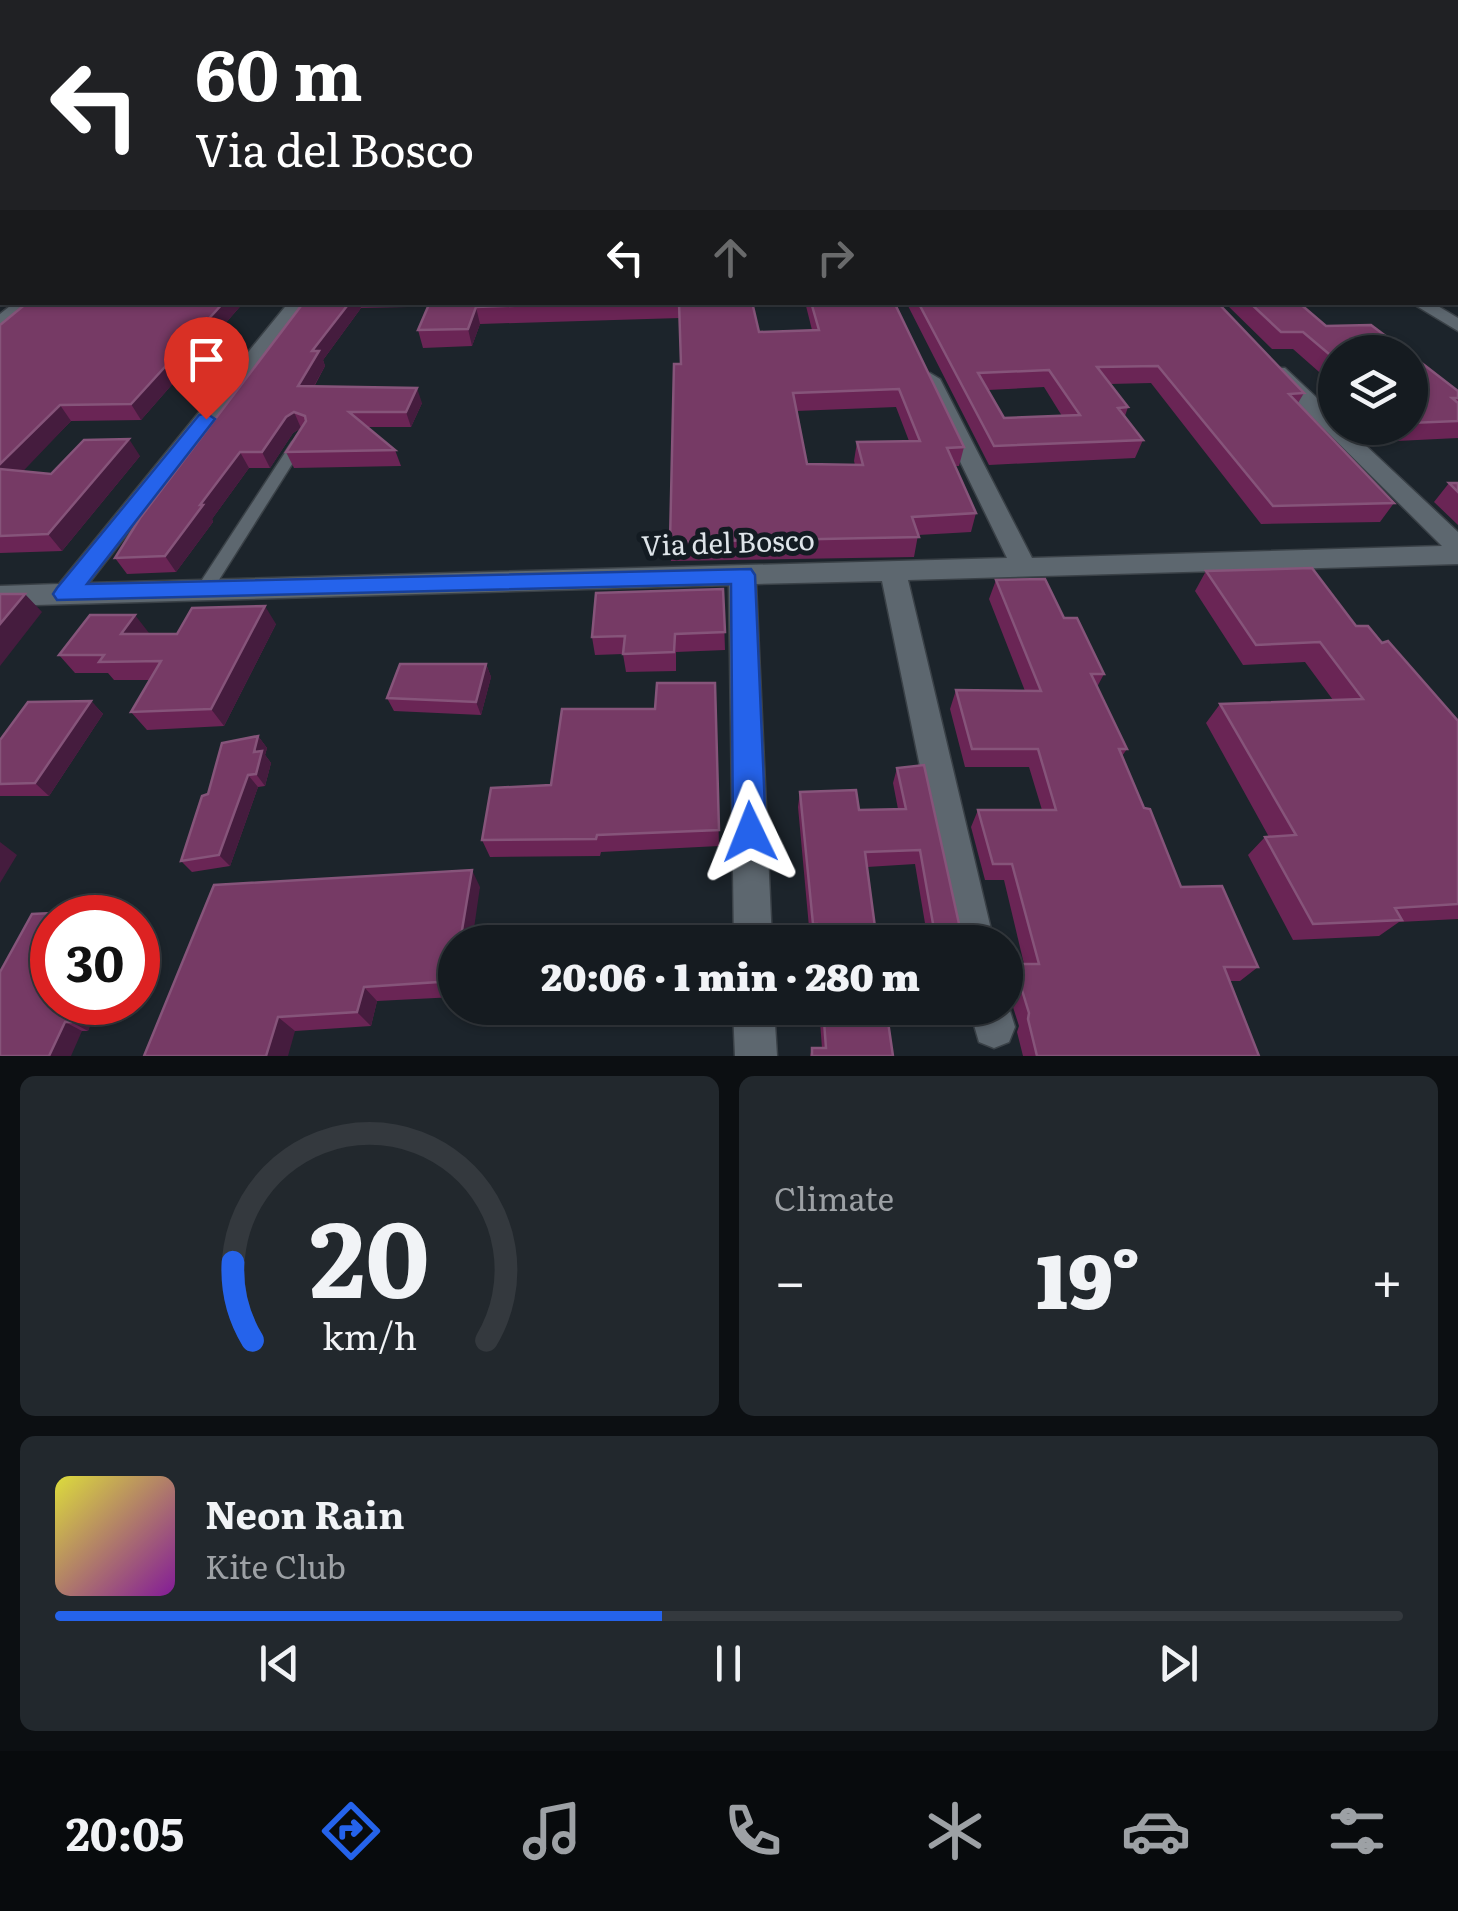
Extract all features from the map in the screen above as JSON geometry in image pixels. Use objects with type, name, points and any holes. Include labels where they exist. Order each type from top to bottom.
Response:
[{"type":"street","points":[[0,323],[22,305]]},
{"type":"street","points":[[66,594],[297,305]]},
{"type":"street","points":[[1423,305],[1458,326]]},
{"type":"street","points":[[919,356],[1024,567]]},
{"type":"street","points":[[1264,358],[1318,410]]},
{"type":"street","points":[[1353,445],[1458,547]]},
{"type":"street","name":"Via del Bosco","points":[[0,596],[1458,555]]},
{"type":"street","points":[[893,571],[971,925]]},
{"type":"street","points":[[742,575],[752,925]]},
{"type":"street","points":[[755,1025],[756,1056]]},
{"type":"lane","points":[[204,590],[303,435]]},
{"type":"building","points":[[24,305],[221,305],[131,404],[60,405],[0,464],[0,325]]},
{"type":"building","points":[[302,305],[348,305],[312,351],[319,351],[298,386],[417,388],[406,412],[349,412],[395,450],[286,452],[306,421],[305,416],[294,412],[286,417],[262,452],[240,452],[165,556],[115,558],[140,518]]},
{"type":"building","points":[[429,305],[536,305],[476,307],[468,329],[418,330]]},
{"type":"building","points":[[679,305],[753,305],[759,332],[819,330],[812,305],[895,305],[964,447],[947,448],[976,513],[912,517],[919,537],[670,542],[674,364],[681,364]],"holes":[[[899,389],[920,441],[857,442],[863,465],[807,464],[793,393]]]},
{"type":"building","points":[[920,305],[1220,305],[1304,393],[1289,394],[1318,424],[1318,445],[1338,445],[1394,503],[1273,506],[1158,366],[1097,367],[1128,407],[1118,408],[1143,440],[994,446]],"holes":[[[1049,370],[1080,415],[1004,418],[978,373]]]},
{"type":"building","points":[[1252,305],[1302,305],[1326,326],[1371,325],[1384,335],[1318,335],[1318,345],[1303,332],[1281,332]]},
{"type":"building","points":[[1428,368],[1458,391],[1458,398],[1452,398],[1458,403],[1458,421],[1428,422]]},
{"type":"building","points":[[129,439],[48,534],[0,536],[0,469],[51,474],[84,440]]},
{"type":"building","points":[[1312,568],[1356,626],[1368,626],[1382,643],[1388,641],[1458,721],[1458,904],[1395,908],[1402,920],[1313,924],[1265,837],[1296,835],[1220,704],[1363,699],[1320,642],[1256,645],[1206,571]]},
{"type":"building","points":[[1045,579],[1064,618],[1077,618],[1104,674],[1091,674],[1127,749],[1119,749],[1144,808],[1150,809],[1181,887],[1222,886],[1258,967],[1224,967],[1259,1056],[1037,1056],[1023,993],[1023,964],[1039,964],[1012,864],[993,864],[978,810],[1056,810],[1038,749],[972,749],[956,690],[1041,691],[996,580]]},
{"type":"building","points":[[723,589],[725,632],[675,634],[674,652],[623,654],[625,636],[592,637],[596,593]]},
{"type":"building","points":[[0,594],[25,594],[0,624]]},
{"type":"building","points":[[265,606],[211,709],[131,712],[161,661],[99,662],[104,655],[59,655],[90,615],[135,615],[121,634],[177,634],[192,608]]},
{"type":"building","points":[[400,664],[486,664],[476,702],[387,698]]},
{"type":"building","points":[[657,683],[715,683],[719,830],[597,835],[596,839],[482,840],[491,788],[551,785],[562,709],[655,709]]},
{"type":"building","points":[[91,701],[35,783],[0,784],[0,740],[28,702]]},
{"type":"building","points":[[258,736],[254,752],[262,751],[256,774],[248,775],[219,855],[181,861],[202,796],[208,794],[222,743]]},
{"type":"building","points":[[924,765],[959,925],[933,925],[920,850],[865,852],[875,925],[813,924],[800,792],[856,790],[859,810],[906,809],[897,768]]},
{"type":"building","points":[[472,870],[463,925],[438,925],[438,982],[364,987],[357,1012],[278,1017],[266,1056],[144,1056],[160,1025],[214,885]]},
{"type":"building","points":[[30,918],[30,1025],[64,1025],[49,1056],[0,1056],[0,972]]},
{"type":"building","points":[[824,1025],[888,1025],[893,1056],[812,1056],[812,1048],[826,1048]]},
{"type":"route","points":[[206,419],[66,594],[742,575],[750,832]]}]
